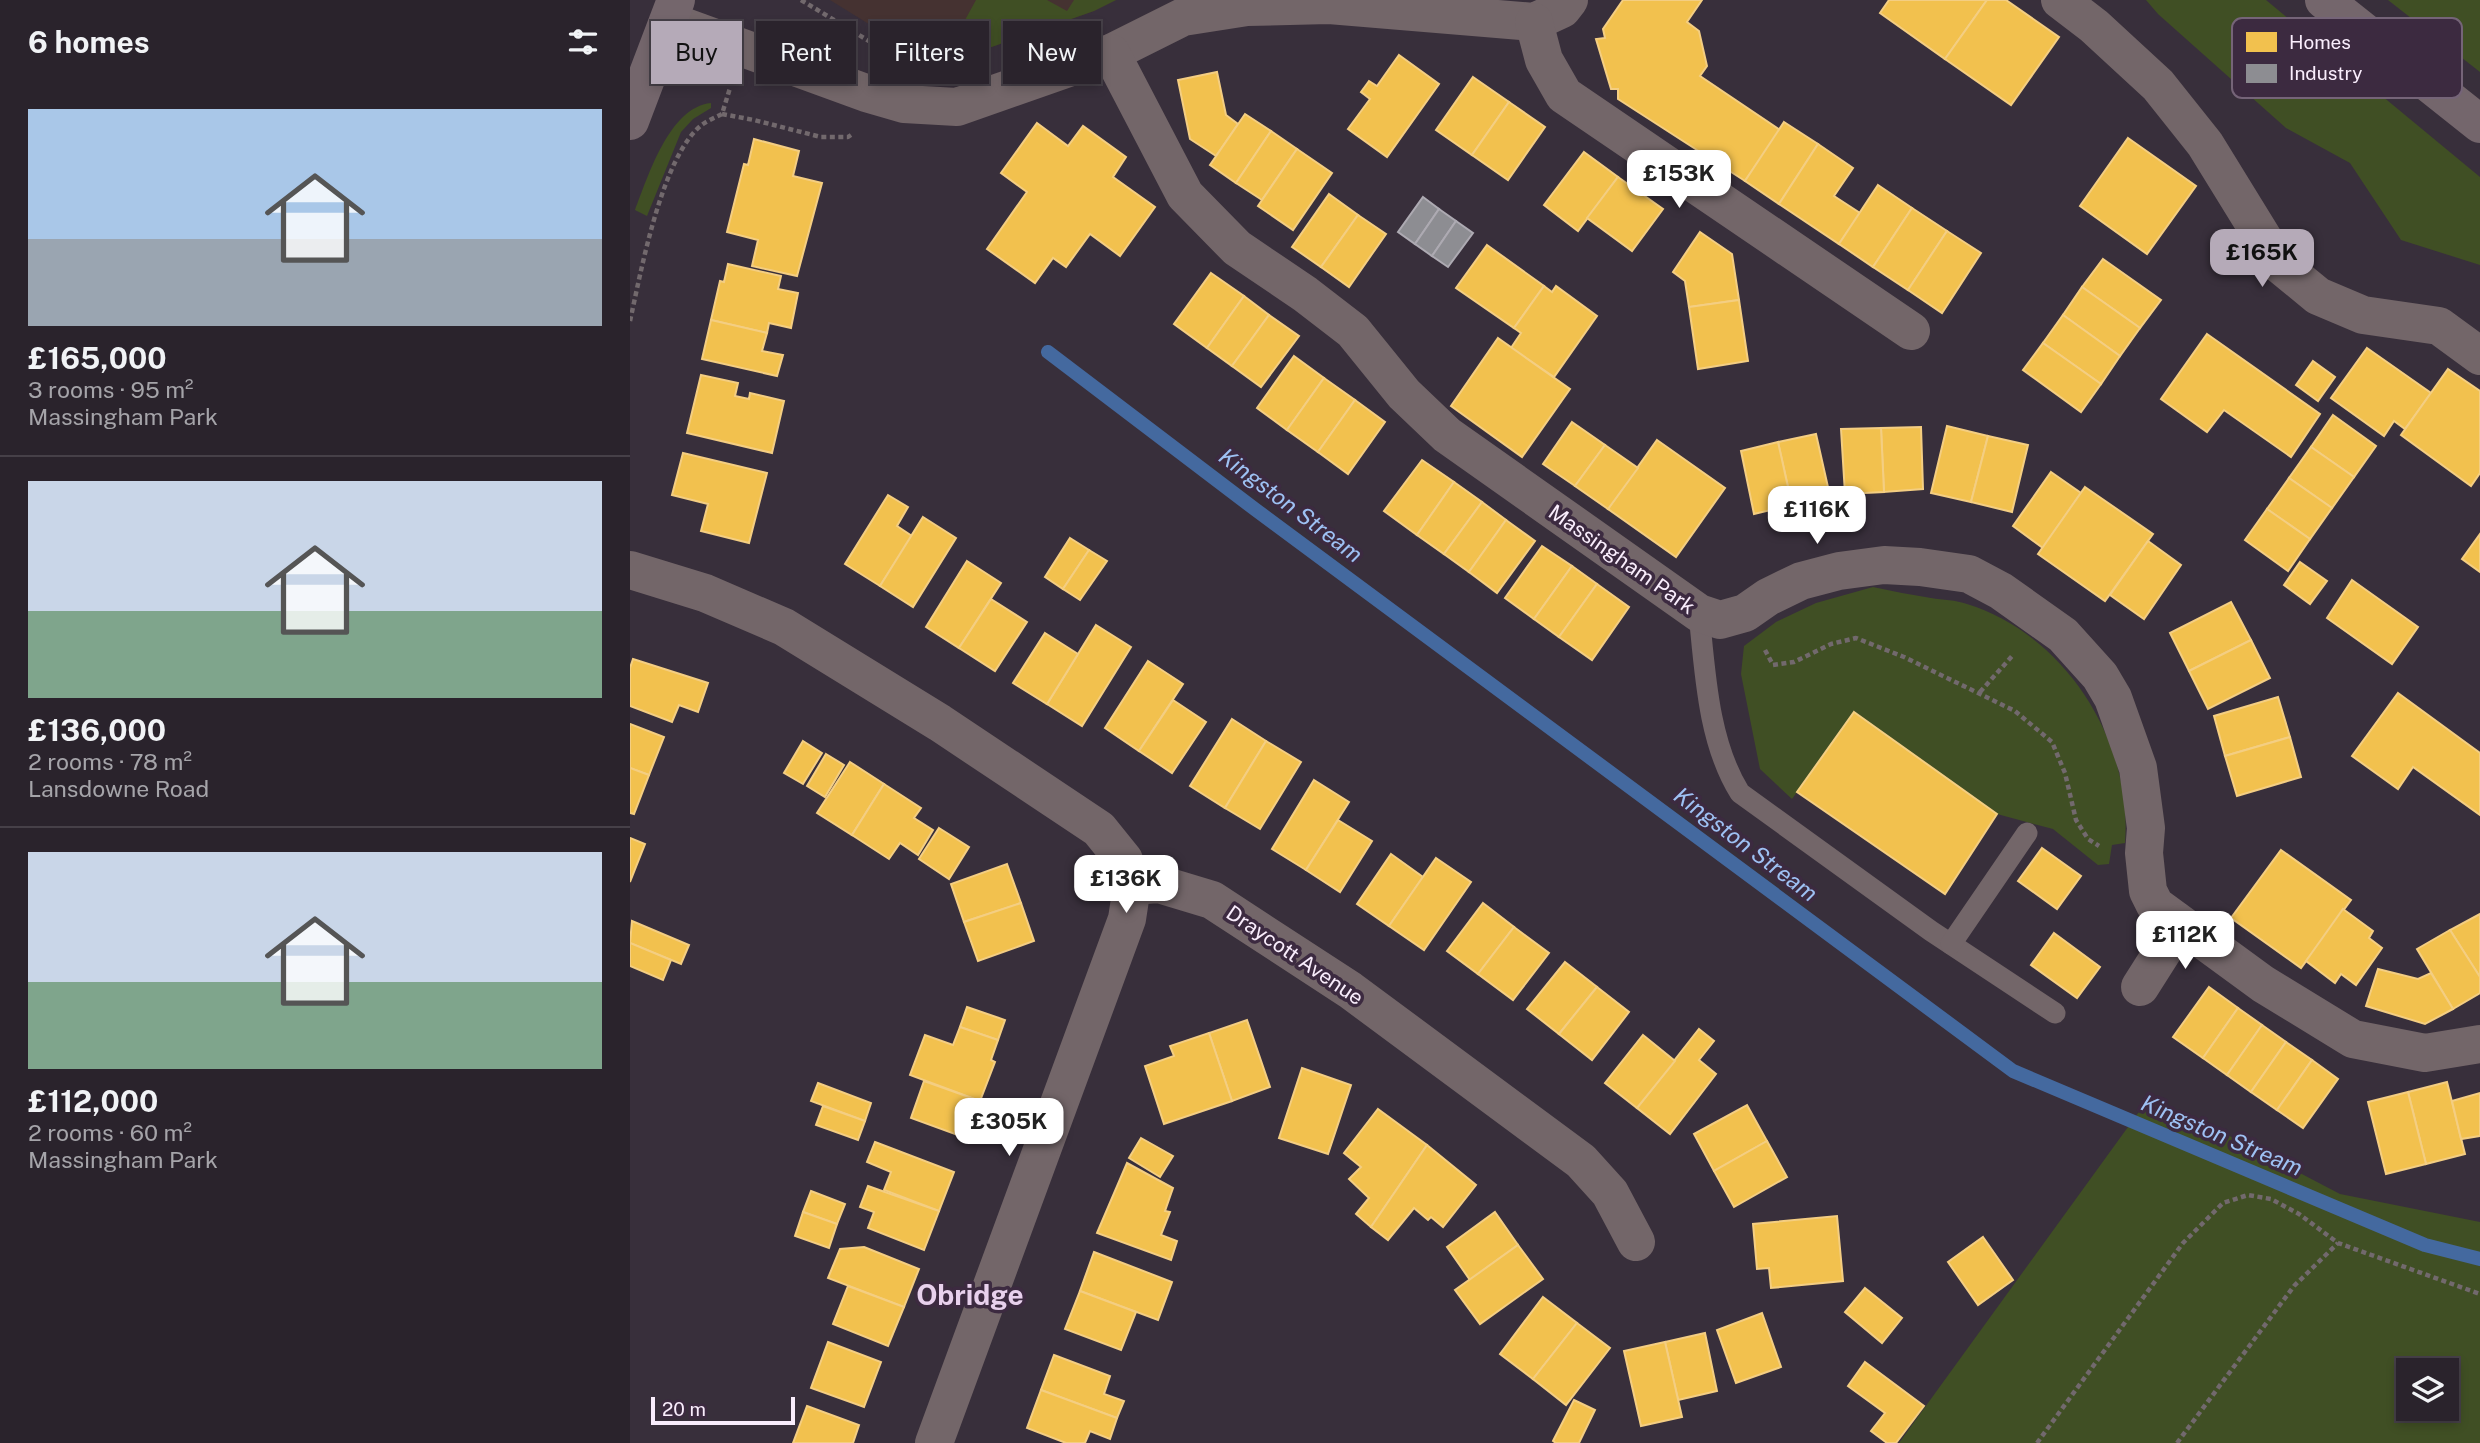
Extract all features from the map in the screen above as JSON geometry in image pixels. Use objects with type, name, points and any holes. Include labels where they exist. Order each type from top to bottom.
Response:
[{"type":"main road","points":[[2324,0],[2347,18]]},
{"type":"main road","points":[[630,121],[672,11]]},
{"type":"main road","points":[[2447,98],[2480,124]]},
{"type":"street","points":[[742,46],[866,93],[904,104],[957,107],[1111,53],[1181,9],[1329,5],[1534,22],[1562,9],[1569,0]]},
{"type":"street","points":[[2060,0],[2094,26],[2158,85],[2205,144],[2279,264],[2318,296],[2363,315],[2439,326],[2480,356]]},
{"type":"street","points":[[672,11],[692,21]]},
{"type":"street","points":[[1534,22],[1544,60],[1564,95],[1911,331]]},
{"type":"street","name":"Massingham Park","points":[[1111,53],[1185,195],[1237,248],[1305,294],[1353,331],[1404,394],[1447,435],[1699,613],[1720,620],[1745,613],[1768,597],[1801,580],[1884,565],[1969,574],[2001,591],[2063,635],[2099,676],[2113,698],[2138,768],[2146,828],[2144,853],[2148,891],[2155,905],[2263,984],[2353,1039],[2426,1053],[2480,1044]]},
{"type":"street","points":[[630,570],[705,593],[784,627],[940,723],[1099,829],[1124,860],[1132,886],[1128,919],[934,1443]]},
{"type":"street","name":"Draycott Avenue","points":[[1132,886],[1158,884],[1213,900],[1350,990],[1581,1161],[1611,1193],[1636,1242]]},
{"type":"street","points":[[2140,987],[2180,924]]},
{"type":"lane","points":[[1699,613],[1708,701],[1729,776],[1740,793],[1951,944],[2055,1013]]},
{"type":"lane","points":[[1951,944],[2027,833]]},
{"type":"path","points":[[630,321],[650,229],[680,152],[701,125],[722,114],[730,84]]},
{"type":"path","points":[[1745,613],[1773,665],[1794,662],[1831,644],[1856,638],[1916,662],[2015,711],[2052,742],[2065,773],[2076,820],[2088,839],[2110,852],[2144,853]]},
{"type":"path","points":[[2037,1443],[2183,1243],[2223,1203],[2248,1195],[2271,1199],[2299,1214],[2339,1243],[2480,1294]]},
{"type":"path","points":[[2177,1443],[2294,1286],[2339,1243]]},
{"type":"shaded area","points":[[830,0],[1116,0],[1066,21],[1003,21],[1003,43],[989,48],[989,21],[870,21],[870,25]]},
{"type":"green space","points":[[976,0],[1047,0],[1067,11],[1074,0],[1116,0],[1066,21],[1003,21],[1003,43],[989,48],[989,21],[964,21]]},
{"type":"green space","points":[[2146,0],[2266,0],[2288,18],[2232,18],[2232,80]]},
{"type":"green space","points":[[2388,0],[2480,0],[2480,72],[2462,58],[2462,18],[2411,18]]},
{"type":"green space","points":[[2252,98],[2384,98],[2480,177],[2480,265],[2401,240],[2350,163],[2286,128]]},
{"type":"green space","points":[[711,103],[711,108],[693,119],[681,132],[647,216],[635,210],[654,163],[672,130],[696,107]]},
{"type":"green space","points":[[1873,587],[1967,604],[2003,619],[2035,640],[2063,667],[2086,697],[2105,731],[2118,767],[2125,805],[2125,843],[2112,845],[2109,864],[2098,865],[2053,829],[1997,814],[1855,713],[1792,799],[1760,769],[1741,674],[1744,646],[1776,622],[1816,603]]},
{"type":"green space","points":[[2149,1098],[2222,1132],[2340,1194],[2480,1222],[2480,1443],[1899,1443]]},
{"type":"building: Homes","points":[[1623,0],[1702,0],[1687,22],[1699,31],[1707,66],[1700,76],[1780,130],[1745,181],[1618,99],[1618,89],[1611,89],[1596,39],[1605,38],[1603,29]]},
{"type":"building: Homes","points":[[1889,0],[1987,0],[1945,59],[1880,13]]},
{"type":"building: Homes","points":[[1987,0],[2006,0],[2059,37],[2011,105],[1945,59]]},
{"type":"building: Homes","points":[[1399,55],[1439,84],[1387,157],[1348,129],[1370,99],[1361,92],[1369,81],[1377,86]]},
{"type":"building: Homes","points":[[1217,72],[1226,115],[1238,124],[1216,156],[1190,139],[1178,80]]},
{"type":"building: Homes","points":[[1473,77],[1509,102],[1472,155],[1436,130]]},
{"type":"building: Homes","points":[[1509,102],[1545,127],[1508,180],[1472,155]]},
{"type":"building: Homes","points":[[1245,114],[1271,131],[1236,183],[1210,165]]},
{"type":"building: Homes","points":[[1784,122],[1818,144],[1779,204],[1745,181]]},
{"type":"building: Homes","points":[[1037,123],[1068,146],[1083,126],[1126,157],[1113,177],[1155,207],[1120,256],[1090,234],[1066,267],[1053,258],[1035,283],[987,249],[1027,192],[1001,173]]},
{"type":"building: Homes","points":[[1271,131],[1297,149],[1262,200],[1236,183]]},
{"type":"building: Homes","points":[[2128,138],[2196,186],[2147,254],[2080,206]]},
{"type":"building: Homes","points":[[754,139],[799,151],[793,176],[822,183],[797,276],[752,266],[758,240],[727,232],[744,164],[748,165]]},
{"type":"building: Homes","points":[[1818,144],[1853,168],[1834,196],[1860,213],[1839,244],[1779,204]]},
{"type":"building: Homes","points":[[1297,149],[1332,173],[1293,230],[1258,206]]},
{"type":"building: Homes","points":[[1584,152],[1618,177],[1578,231],[1544,205]]},
{"type":"building: Homes","points":[[1618,177],[1663,209],[1632,251],[1587,218]]},
{"type":"building: Homes","points":[[1878,185],[1912,208],[1873,267],[1839,244]]},
{"type":"building: Homes","points":[[1329,194],[1358,215],[1321,267],[1292,247]]},
{"type":"building: Homes","points":[[1912,208],[1947,231],[1908,290],[1873,267]]},
{"type":"building: Homes","points":[[1358,215],[1386,234],[1349,287],[1321,267]]},
{"type":"building: Homes","points":[[1947,231],[1981,253],[1942,313],[1908,290]]},
{"type":"building: Homes","points":[[1700,232],[1732,254],[1739,300],[1689,307],[1685,281],[1673,272]]},
{"type":"building: Homes","points":[[1487,245],[1544,286],[1514,328],[1456,288]]},
{"type":"building: Homes","points":[[2103,259],[2161,300],[2140,328],[2082,287]]},
{"type":"building: Homes","points":[[728,264],[781,276],[778,289],[798,293],[791,328],[769,323],[767,333],[711,320],[720,281],[724,282]]},
{"type":"building: Homes","points":[[1211,273],[1244,296],[1207,348],[1174,324]]},
{"type":"building: Homes","points":[[1544,286],[1552,292],[1556,286],[1597,316],[1554,377],[1511,348],[1521,333],[1514,328]]},
{"type":"building: Homes","points":[[2082,287],[2140,328],[2120,356],[2063,315]]},
{"type":"building: Homes","points":[[1244,296],[1269,315],[1232,366],[1207,348]]},
{"type":"building: Homes","points":[[1739,300],[1748,361],[1698,369],[1689,307]]},
{"type":"building: Homes","points":[[1269,315],[1299,336],[1261,387],[1232,366]]},
{"type":"building: Homes","points":[[2063,315],[2120,356],[2101,384],[2043,343]]},
{"type":"building: Homes","points":[[711,320],[767,333],[762,351],[783,355],[777,376],[702,359]]},
{"type":"building: Homes","points":[[2207,334],[2320,414],[2291,457],[2224,410],[2207,432],[2161,399]]},
{"type":"building: Homes","points":[[1498,338],[1570,389],[1522,457],[1451,406]]},
{"type":"building: Homes","points":[[2043,343],[2101,384],[2081,412],[2023,370]]},
{"type":"building: Homes","points":[[2367,348],[2431,393],[2405,429],[2394,421],[2384,436],[2331,398]]},
{"type":"building: Homes","points":[[1294,356],[1324,378],[1287,430],[1257,408]]},
{"type":"building: Homes","points":[[2313,361],[2335,377],[2318,401],[2296,385]]},
{"type":"building: Homes","points":[[2448,369],[2480,391],[2480,473],[2471,486],[2401,435]]},
{"type":"building: Homes","points":[[701,375],[738,383],[735,396],[749,399],[750,393],[784,401],[772,453],[687,433]]},
{"type":"building: Homes","points":[[1324,378],[1355,400],[1318,452],[1287,430]]},
{"type":"building: Homes","points":[[1355,400],[1385,422],[1348,474],[1318,452]]},
{"type":"building: Homes","points":[[2333,415],[2376,446],[2354,477],[2311,447]]},
{"type":"building: Homes","points":[[1572,422],[1605,445],[1575,486],[1543,464]]},
{"type":"building: Homes","points":[[1947,426],[1988,436],[1971,502],[1931,493]]},
{"type":"building: Homes","points":[[1921,427],[1923,489],[1884,492],[1881,428]]},
{"type":"building: Homes","points":[[1881,428],[1884,492],[1845,494],[1841,429]]},
{"type":"building: Homes","points":[[1816,434],[1830,496],[1792,505],[1778,442]]},
{"type":"building: Homes","points":[[1988,436],[2028,445],[2012,512],[1971,502]]},
{"type":"building: Homes","points":[[1657,440],[1725,488],[1676,557],[1608,509]]},
{"type":"building: Homes","points":[[1778,442],[1792,505],[1754,514],[1741,451]]},
{"type":"building: Homes","points":[[1605,445],[1638,468],[1608,509],[1575,486]]},
{"type":"building: Homes","points":[[2311,447],[2354,477],[2332,508],[2289,478]]},
{"type":"building: Homes","points":[[683,453],[767,473],[749,543],[701,531],[708,504],[672,495]]},
{"type":"building: Homes","points":[[1422,460],[1454,482],[1417,535],[1384,511]]},
{"type":"building: Homes","points":[[2051,472],[2081,493],[2043,548],[2013,526]]},
{"type":"building: Homes","points":[[2289,478],[2332,508],[2310,539],[2267,509]]},
{"type":"building: Homes","points":[[1454,482],[1482,502],[1444,554],[1417,535]]},
{"type":"building: Homes","points":[[2085,487],[2153,534],[2105,601],[2038,554]]},
{"type":"building: Homes","points":[[888,495],[908,507],[897,526],[912,536],[880,586],[845,564]]},
{"type":"building: Homes","points":[[1482,502],[1506,520],[1469,572],[1444,554]]},
{"type":"building: Homes","points":[[2267,509],[2310,539],[2288,571],[2245,540]]},
{"type":"building: Homes","points":[[923,517],[956,538],[913,607],[880,586]]},
{"type":"building: Homes","points":[[1506,520],[1535,541],[1497,593],[1469,572]]},
{"type":"building: Homes","points":[[2480,534],[2480,572],[2462,559]]},
{"type":"building: Homes","points":[[1070,538],[1089,550],[1063,589],[1045,577]]},
{"type":"building: Homes","points":[[2148,541],[2181,565],[2144,619],[2110,595]]},
{"type":"building: Homes","points":[[1542,546],[1572,566],[1534,619],[1505,598]]},
{"type":"building: Homes","points":[[1089,550],[1107,561],[1080,600],[1063,589]]},
{"type":"building: Homes","points":[[967,561],[1001,583],[959,648],[926,627]]},
{"type":"building: Homes","points":[[2300,562],[2327,581],[2310,604],[2284,585]]},
{"type":"building: Homes","points":[[1572,566],[1597,584],[1559,637],[1534,619]]},
{"type":"building: Homes","points":[[2352,580],[2418,627],[2392,664],[2327,618]]},
{"type":"building: Homes","points":[[1597,584],[1629,607],[1592,660],[1559,637]]},
{"type":"building: Homes","points":[[991,599],[1027,622],[995,671],[959,648]]},
{"type":"building: Homes","points":[[2231,602],[2251,640],[2189,671],[2170,633]]},
{"type":"building: Homes","points":[[1096,625],[1131,647],[1082,726],[1047,704]]},
{"type":"building: Homes","points":[[1045,633],[1078,654],[1047,704],[1013,683]]},
{"type":"building: Homes","points":[[2251,640],[2270,678],[2208,709],[2189,671]]},
{"type":"building: Homes","points":[[633,659],[708,683],[698,712],[679,705],[672,722],[630,706],[630,668]]},
{"type":"building: Homes","points":[[1148,661],[1183,684],[1139,751],[1105,728]]},
{"type":"building: Homes","points":[[2398,693],[2480,753],[2480,815],[2413,767],[2398,789],[2352,756]]},
{"type":"building: Homes","points":[[2278,697],[2290,737],[2225,756],[2214,716]]},
{"type":"building: Homes","points":[[1173,700],[1206,722],[1172,773],[1139,751]]},
{"type":"building: Homes","points":[[1854,712],[1997,814],[1945,894],[1797,792]]},
{"type":"building: Homes","points":[[1232,719],[1266,741],[1225,808],[1190,786]]},
{"type":"building: Homes","points":[[630,724],[664,737],[649,775],[630,768]]},
{"type":"building: Homes","points":[[2290,737],[2301,777],[2237,796],[2225,756]]},
{"type":"building: Homes","points":[[803,741],[822,753],[803,784],[784,773]]},
{"type":"building: Homes","points":[[1266,741],[1301,762],[1260,829],[1225,808]]},
{"type":"building: Homes","points":[[826,754],[844,765],[825,797],[807,786]]},
{"type":"building: Homes","points":[[850,762],[884,784],[852,835],[817,813]]},
{"type":"building: Homes","points":[[630,768],[649,775],[634,814],[630,813]]},
{"type":"building: Homes","points":[[1314,780],[1349,802],[1306,870],[1272,849]]},
{"type":"building: Homes","points":[[884,784],[921,808],[914,818],[933,830],[918,855],[900,843],[889,859],[852,835]]},
{"type":"building: Homes","points":[[1338,820],[1372,841],[1340,892],[1306,870]]},
{"type":"building: Homes","points":[[939,828],[969,847],[949,879],[919,859]]},
{"type":"building: Homes","points":[[630,838],[645,844],[630,882]]},
{"type":"building: Homes","points":[[2042,848],[2081,876],[2057,909],[2018,881]]},
{"type":"building: Homes","points":[[2281,850],[2351,900],[2301,968],[2231,918]]},
{"type":"building: Homes","points":[[1391,854],[1423,877],[1389,926],[1357,904]]},
{"type":"building: Homes","points":[[1436,858],[1471,882],[1424,950],[1389,926]]},
{"type":"building: Homes","points":[[1007,864],[1021,903],[964,922],[951,884]]},
{"type":"building: Homes","points":[[1021,903],[1034,941],[978,961],[964,922]]},
{"type":"building: Homes","points":[[1483,903],[1514,927],[1478,974],[1447,951]]},
{"type":"building: Homes","points":[[2343,909],[2373,931],[2369,938],[2382,948],[2356,985],[2341,974],[2335,983],[2306,961]]},
{"type":"building: Homes","points":[[2480,914],[2480,977],[2450,930]]},
{"type":"building: Homes","points":[[632,921],[689,945],[681,964],[630,943]]},
{"type":"building: Homes","points":[[1514,927],[1549,953],[1513,1000],[1478,974]]},
{"type":"building: Homes","points":[[2450,930],[2480,977],[2480,993],[2453,1009],[2417,949]]},
{"type":"building: Homes","points":[[2054,933],[2100,967],[2077,998],[2031,965]]},
{"type":"building: Homes","points":[[630,943],[671,960],[663,980],[630,966]]},
{"type":"building: Homes","points":[[1565,962],[1597,987],[1559,1034],[1527,1009]]},
{"type":"building: Homes","points":[[2378,969],[2418,979],[2431,973],[2453,1009],[2425,1024],[2366,1006]]},
{"type":"building: Homes","points":[[1597,987],[1629,1012],[1592,1060],[1559,1034]]},
{"type":"building: Homes","points":[[2209,987],[2238,1008],[2203,1058],[2173,1037]]},
{"type":"building: Homes","points":[[967,1007],[1005,1020],[998,1040],[960,1027]]},
{"type":"building: Homes","points":[[2238,1008],[2262,1025],[2227,1075],[2203,1058]]},
{"type":"building: Homes","points":[[1247,1020],[1270,1087],[1232,1101],[1209,1033]]},
{"type":"building: Homes","points":[[2262,1025],[2286,1042],[2251,1092],[2227,1075]]},
{"type":"building: Homes","points":[[960,1027],[998,1040],[991,1060],[995,1062],[980,1101],[910,1075],[925,1035],[953,1045]]},
{"type":"building: Homes","points":[[1699,1029],[1714,1041],[1699,1060],[1716,1074],[1670,1134],[1637,1108]]},
{"type":"building: Homes","points":[[1209,1033],[1232,1101],[1164,1124],[1145,1066],[1174,1056],[1170,1046]]},
{"type":"building: Homes","points":[[1643,1035],[1675,1061],[1637,1108],[1605,1083]]},
{"type":"building: Homes","points":[[2286,1042],[2312,1060],[2277,1110],[2251,1092]]},
{"type":"building: Homes","points":[[2312,1060],[2338,1079],[2303,1128],[2277,1110]]},
{"type":"building: Homes","points":[[1302,1068],[1351,1085],[1328,1154],[1279,1138]]},
{"type":"building: Homes","points":[[924,1081],[980,1101],[966,1138],[911,1118]]},
{"type":"building: Homes","points":[[2447,1082],[2465,1154],[2426,1164],[2408,1092]]},
{"type":"building: Homes","points":[[818,1083],[871,1103],[865,1121],[811,1101]]},
{"type":"building: Homes","points":[[2408,1092],[2426,1164],[2386,1174],[2368,1102]]},
{"type":"building: Homes","points":[[2480,1093],[2480,1136],[2461,1139],[2452,1101]]},
{"type":"building: Homes","points":[[1747,1105],[1767,1141],[1714,1171],[1694,1134]]},
{"type":"building: Homes","points":[[823,1106],[865,1121],[858,1140],[816,1125]]},
{"type":"building: Homes","points":[[1378,1109],[1427,1145],[1371,1227],[1356,1214],[1369,1198],[1349,1179],[1361,1167],[1344,1153]]},
{"type":"building: Homes","points":[[1141,1138],[1173,1156],[1160,1177],[1129,1158]]},
{"type":"building: Homes","points":[[1767,1141],[1787,1177],[1734,1207],[1714,1171]]},
{"type":"building: Homes","points":[[875,1142],[954,1172],[939,1211],[884,1190],[891,1172],[867,1162]]},
{"type":"building: Homes","points":[[1427,1145],[1476,1185],[1443,1227],[1431,1217],[1428,1220],[1414,1208],[1388,1240],[1371,1227]]},
{"type":"building: Homes","points":[[1127,1163],[1173,1188],[1165,1211],[1170,1212],[1161,1235],[1177,1241],[1171,1260],[1097,1233]]},
{"type":"building: Homes","points":[[868,1186],[939,1211],[924,1250],[868,1228],[874,1212],[860,1207]]},
{"type":"building: Homes","points":[[811,1191],[845,1204],[837,1224],[803,1212]]},
{"type":"building: Homes","points":[[803,1212],[837,1224],[829,1248],[795,1236]]},
{"type":"building: Homes","points":[[1495,1212],[1518,1245],[1470,1280],[1447,1247]]},
{"type":"building: Homes","points":[[1837,1216],[1843,1281],[1771,1288],[1769,1268],[1757,1269],[1753,1224]]},
{"type":"building: Homes","points":[[1983,1237],[2013,1280],[1978,1305],[1948,1262]]},
{"type":"building: Homes","points":[[1518,1245],[1543,1279],[1480,1324],[1455,1290]]},
{"type":"building: Homes","points":[[864,1247],[919,1269],[904,1307],[828,1278],[840,1249]]},
{"type":"building: Homes","points":[[1094,1252],[1172,1282],[1158,1320],[1080,1291]]},
{"type":"building: Homes","points":[[848,1286],[904,1307],[888,1346],[833,1324]]},
{"type":"building: Homes","points":[[1865,1288],[1902,1318],[1882,1343],[1845,1312]]},
{"type":"building: Homes","points":[[1080,1291],[1136,1312],[1121,1350],[1065,1329]]},
{"type":"building: Homes","points":[[1543,1297],[1577,1323],[1533,1379],[1500,1354]]},
{"type":"building: Homes","points":[[1762,1313],[1781,1367],[1736,1383],[1717,1330]]},
{"type":"building: Homes","points":[[1577,1323],[1610,1348],[1566,1405],[1533,1379]]},
{"type":"building: Homes","points":[[1705,1333],[1717,1391],[1678,1400],[1665,1342]]},
{"type":"building: Homes","points":[[828,1342],[881,1362],[864,1407],[811,1388]]},
{"type":"building: Homes","points":[[1665,1342],[1682,1417],[1641,1426],[1624,1351]]},
{"type":"building: Homes","points":[[1054,1355],[1110,1376],[1104,1394],[1124,1401],[1117,1418],[1041,1390]]},
{"type":"building: Homes","points":[[1865,1362],[1924,1406],[1896,1443],[1887,1443],[1871,1431],[1885,1413],[1848,1386]]},
{"type":"building: Homes","points":[[1041,1390],[1117,1418],[1110,1439],[1090,1431],[1085,1443],[1066,1443],[1027,1428]]},
{"type":"building: Homes","points":[[1574,1400],[1595,1410],[1579,1443],[1556,1443],[1553,1441]]},
{"type":"building: Homes","points":[[807,1406],[859,1425],[853,1443],[793,1443]]},
{"type":"building: Industry","points":[[1423,197],[1439,209],[1415,244],[1398,232]]},
{"type":"building: Industry","points":[[1439,209],[1456,221],[1432,256],[1415,244]]},
{"type":"building: Industry","points":[[1456,221],[1473,233],[1448,267],[1432,256]]},
{"type":"waterway","name":"Kingston Stream","points":[[1048,352],[1256,510],[2013,1071],[2425,1245],[2480,1259]]},
{"type":"district","name":"Obridge","points":[[970,1294]]}]
